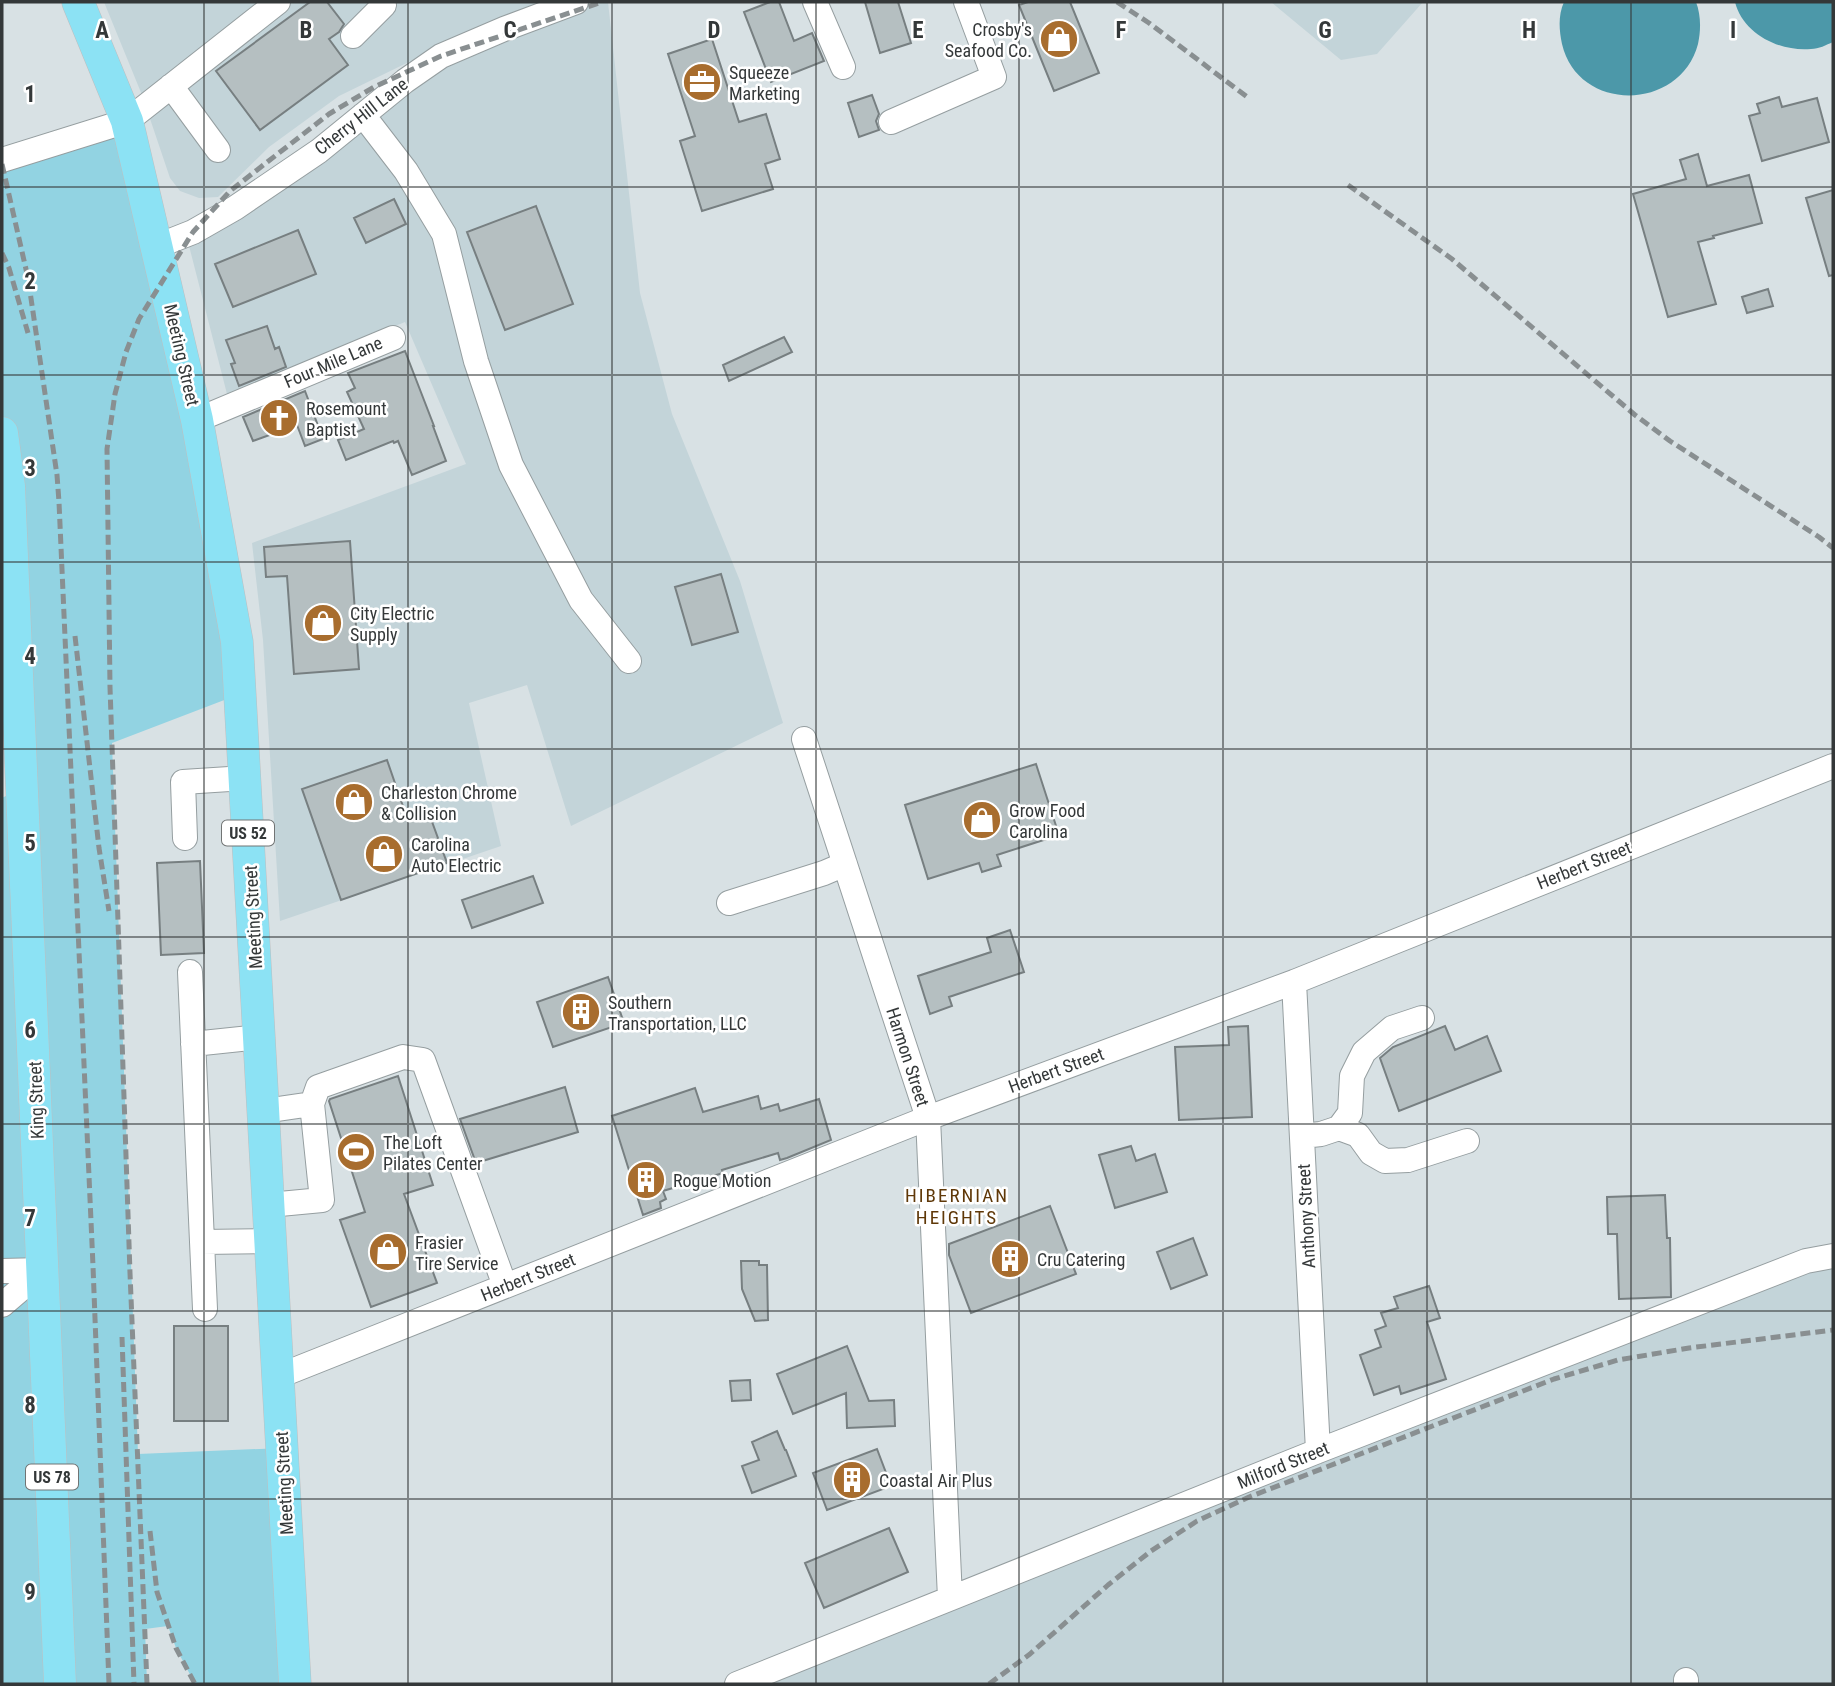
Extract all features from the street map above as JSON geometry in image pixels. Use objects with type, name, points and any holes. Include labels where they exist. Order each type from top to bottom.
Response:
[{"type":"main road","name":"Meeting Street","points":[[78,2],[127,121],[197,420],[237,642],[295,1684]]},
{"type":"main road","name":"King Street","points":[[2,433],[9,486],[60,1684]]},
{"type":"street","points":[[2,160],[127,121],[278,2]]},
{"type":"street","points":[[353,36],[384,5],[382,2]]},
{"type":"street","name":"Cherry Hill Lane","points":[[155,247],[193,232],[235,208],[319,150],[405,81],[441,56],[576,2]]},
{"type":"street","points":[[815,2],[843,67]]},
{"type":"street","points":[[891,122],[994,77],[966,2]]},
{"type":"street","points":[[171,86],[218,149]]},
{"type":"street","points":[[363,116],[406,171],[444,234],[476,361],[511,465],[581,600],[629,661]]},
{"type":"street","name":"Four Mile Lane","points":[[197,420],[393,338]]},
{"type":"street","name":"Harmon Street","points":[[804,739],[928,1118],[950,1598]]},
{"type":"street","name":"Herbert Street","points":[[279,1376],[928,1118],[1294,982],[1833,766]]},
{"type":"street","points":[[185,838],[183,782],[245,778]]},
{"type":"street","points":[[729,903],[845,864]]},
{"type":"street","points":[[190,972],[205,1308]]},
{"type":"street","name":"Anthony Street","points":[[1294,982],[1318,1451]]},
{"type":"street","points":[[1302,1136],[1339,1128],[1350,1113],[1352,1076],[1364,1052],[1392,1028],[1422,1018]]},
{"type":"street","points":[[193,1044],[259,1037]]},
{"type":"street","points":[[269,1205],[322,1200],[312,1104],[318,1087],[403,1057],[423,1060],[505,1286]]},
{"type":"street","points":[[264,1111],[312,1104]]},
{"type":"street","points":[[1339,1128],[1358,1135],[1371,1153],[1385,1161],[1408,1160],[1467,1141]]},
{"type":"street","points":[[202,1242],[271,1241]]},
{"type":"street","name":"Milford Street","points":[[737,1684],[1318,1451],[1806,1261],[1833,1256]]},
{"type":"street","points":[[2,1271],[43,1270]]},
{"type":"street","points":[[2,1305],[43,1270]]},
{"type":"shaded area","points":[[104,2],[608,2],[640,293],[672,414],[740,581],[783,723],[571,826],[527,685],[469,703],[501,846],[280,921],[263,640],[252,543],[466,464],[405,322],[227,394],[186,234],[235,208],[417,58],[339,96],[269,147],[218,197],[199,198],[180,191],[170,178],[142,95]]},
{"type":"shaded area","points":[[1271,2],[1423,2],[1377,54],[1341,60]]},
{"type":"shaded area","points":[[1564,2],[1696,2],[1700,23],[1698,44],[1688,66],[1671,82],[1651,92],[1629,95],[1607,92],[1587,83],[1572,67],[1560,33]]},
{"type":"shaded area","points":[[1735,2],[1833,2],[1833,42],[1811,49],[1775,44],[1754,32],[1739,13]]},
{"type":"shaded area","points":[[127,121],[240,694],[112,743],[138,1454],[282,1448],[295,1684],[195,1684],[168,1626],[145,1629],[147,1684],[2,1684],[2,798],[23,787],[2,433],[2,160]]},
{"type":"shaded area","points":[[1833,1256],[1833,1684],[723,1684],[950,1598]]},
{"type":"building","points":[[310,2],[327,2],[344,24],[339,32],[329,39],[348,65],[260,130],[216,71]]},
{"type":"building","points":[[770,2],[779,2],[794,41],[812,33],[824,61],[771,82],[744,12]]},
{"type":"building","points":[[865,2],[898,2],[911,43],[880,53]]},
{"type":"building","name":"Crosby's Seafood Co.","points":[[1028,2],[1070,2],[1099,73],[1054,91],[1019,5]]},
{"type":"building","points":[[712,39],[739,122],[766,114],[780,159],[765,164],[773,189],[702,211],[680,141],[695,136],[668,54]]},
{"type":"building","points":[[872,95],[879,114],[876,121],[879,130],[859,137],[848,103]]},
{"type":"building","points":[[1779,97],[1782,107],[1817,98],[1829,142],[1762,161],[1749,116],[1760,113],[1757,104]]},
{"type":"building","points":[[1698,154],[1707,186],[1749,175],[1762,223],[1698,242],[1716,304],[1668,317],[1633,194],[1686,179],[1680,160]]},
{"type":"building","points":[[1833,190],[1833,275],[1829,276],[1806,198]]},
{"type":"building","points":[[394,199],[406,224],[366,243],[354,218]]},
{"type":"building","points":[[536,206],[573,304],[505,330],[467,232]]},
{"type":"building","points":[[298,230],[316,274],[233,307],[215,264]]},
{"type":"building","points":[[1768,289],[1773,306],[1747,313],[1742,297]]},
{"type":"building","points":[[267,326],[275,349],[279,347],[286,367],[239,386],[231,364],[235,363],[226,340]]},
{"type":"building","points":[[784,337],[792,352],[729,381],[723,365]]},
{"type":"building","points":[[405,351],[446,461],[412,475],[398,441],[346,460],[338,440],[364,429],[347,392],[355,388],[348,373]]},
{"type":"building","name":"Rosemount Baptist","points":[[305,391],[323,439],[305,446],[297,425],[253,441],[243,417]]},
{"type":"building","name":"City Electric Supply","points":[[350,541],[359,669],[294,674],[287,576],[266,577],[264,547]]},
{"type":"building","points":[[721,574],[738,632],[692,645],[675,587]]},
{"type":"building","points":[[387,760],[406,815],[427,808],[447,863],[341,900],[302,789]]},
{"type":"building","name":"Grow Food Carolina","points":[[1036,764],[1059,835],[997,855],[1001,866],[982,872],[979,863],[928,879],[905,805]]},
{"type":"building","points":[[200,861],[204,953],[161,955],[157,863]]},
{"type":"building","points":[[533,876],[543,903],[472,928],[462,900]]},
{"type":"building","points":[[1010,930],[1024,972],[949,997],[952,1006],[930,1014],[918,976],[991,952],[987,938]]},
{"type":"building","name":"Southern Transportation, LLC","points":[[608,977],[624,1023],[553,1047],[537,1002]]},
{"type":"building","points":[[1248,1026],[1252,1117],[1179,1120],[1175,1047],[1229,1045],[1228,1027]]},
{"type":"building","points":[[1445,1026],[1455,1050],[1487,1036],[1501,1071],[1399,1111],[1380,1058],[1393,1047]]},
{"type":"building","points":[[398,1076],[433,1185],[404,1194],[437,1283],[371,1307],[340,1220],[365,1212],[329,1101]]},
{"type":"building","points":[[565,1087],[578,1132],[476,1163],[460,1119]]},
{"type":"building","points":[[695,1088],[703,1112],[758,1096],[761,1109],[778,1104],[780,1111],[819,1099],[831,1140],[787,1158],[780,1160],[778,1153],[663,1191],[666,1199],[660,1202],[661,1208],[643,1215],[612,1116]]},
{"type":"building","points":[[1131,1146],[1136,1161],[1155,1154],[1167,1192],[1115,1208],[1099,1155]]},
{"type":"building","points":[[1665,1195],[1667,1238],[1670,1238],[1671,1297],[1619,1299],[1617,1234],[1608,1234],[1607,1197]]},
{"type":"building","name":"Cru Catering","points":[[1050,1206],[1076,1274],[971,1313],[949,1255],[949,1244]]},
{"type":"building","points":[[1193,1238],[1207,1275],[1171,1289],[1157,1252]]},
{"type":"building","points":[[741,1261],[759,1261],[759,1265],[767,1265],[768,1320],[755,1321],[742,1289]]},
{"type":"building","points":[[1429,1286],[1440,1318],[1427,1322],[1446,1379],[1401,1394],[1399,1386],[1374,1395],[1360,1355],[1381,1347],[1375,1330],[1386,1326],[1381,1313],[1398,1308],[1394,1297]]},
{"type":"building","points":[[174,1326],[228,1326],[228,1421],[174,1421]]},
{"type":"building","points":[[847,1346],[869,1401],[894,1400],[895,1426],[847,1428],[846,1393],[793,1414],[777,1374]]},
{"type":"building","points":[[750,1380],[751,1400],[732,1401],[730,1381]]},
{"type":"building","points":[[777,1431],[796,1476],[752,1493],[742,1466],[759,1460],[752,1442]]},
{"type":"building","name":"Coastal Air Plus","points":[[877,1449],[891,1486],[827,1510],[813,1473]]},
{"type":"building","points":[[889,1528],[908,1572],[824,1608],[805,1563]]},
{"type":"railway","points":[[147,1684],[110,687],[107,449],[115,394],[126,352],[139,319],[193,232],[230,191],[329,114],[374,87],[441,56],[602,2]]},
{"type":"railway","points":[[1117,2],[1250,99]]},
{"type":"railway","points":[[2,164],[28,278],[59,502],[109,1684]]},
{"type":"railway","points":[[1348,185],[1452,259],[1635,415],[1833,548]]},
{"type":"railway","points":[[2,253],[28,333]]},
{"type":"railway","points":[[75,636],[99,848],[109,911]]},
{"type":"railway","points":[[989,1684],[1030,1654],[1151,1551],[1197,1521],[1249,1497],[1554,1379],[1618,1360],[1833,1330]]},
{"type":"railway","points":[[122,1337],[134,1684]]},
{"type":"railway","points":[[150,1531],[157,1592],[176,1648],[195,1684]]},
{"type":"place","name":"Crosby's Seafood Co.","points":[[1059,39]]},
{"type":"place","name":"Squeeze Marketing","points":[[702,82]]},
{"type":"place","name":"Rosemount Baptist","points":[[279,418]]},
{"type":"place","name":"City Electric Supply","points":[[323,623]]},
{"type":"place","name":"Charleston Chrome & Collision","points":[[354,802]]},
{"type":"place","name":"Grow Food Carolina","points":[[982,820]]},
{"type":"place","name":"Carolina Auto Electric","points":[[384,854]]},
{"type":"place","name":"Southern Transportation, LLC","points":[[581,1012]]},
{"type":"place","name":"The Loft Pilates Center","points":[[356,1152]]},
{"type":"place","name":"Rogue Motion","points":[[646,1180]]},
{"type":"place","name":"Frasier Tire Service","points":[[388,1252]]},
{"type":"place","name":"Cru Catering","points":[[1010,1259]]},
{"type":"place","name":"Coastal Air Plus","points":[[852,1480]]},
{"type":"district","name":"HIBERNIAN HEIGHTS","points":[[957,1206]]}]
